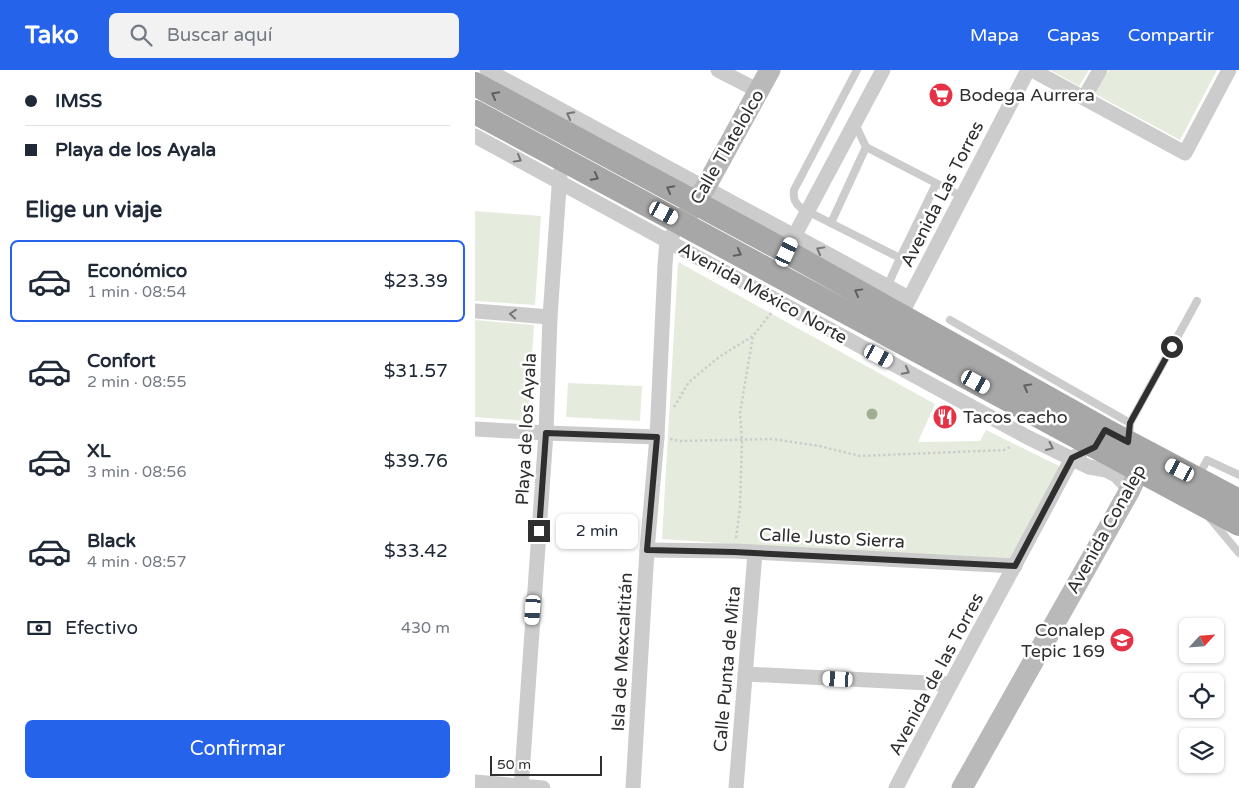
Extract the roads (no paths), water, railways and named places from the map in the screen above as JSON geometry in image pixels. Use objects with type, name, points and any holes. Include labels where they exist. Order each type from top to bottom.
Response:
[{"type":"main road","name":"Avenida México Norte","points":[[475,84],[564,132],[700,195],[791,244],[900,317],[1100,439],[1196,490],[1239,524]]},
{"type":"main road","name":"Avenida México Norte","points":[[475,112],[560,170],[674,232],[900,317]]},
{"type":"main road","name":"Avenida México Norte","points":[[1196,490],[1239,501]]},
{"type":"street","name":"Avenida México Norte","points":[[487,70],[700,195]]},
{"type":"street","points":[[718,70],[759,91]]},
{"type":"street","name":"Calle Tlatelolco","points":[[674,232],[700,195],[770,70]]},
{"type":"street","points":[[791,244],[883,70]]},
{"type":"street","name":"Avenida Las Torres","points":[[900,317],[961,196],[1028,70]]},
{"type":"street","points":[[1032,70],[1185,152],[1229,70]]},
{"type":"street","points":[[1084,98],[1100,70]]},
{"type":"street","name":"Playa de los Ayala","points":[[521,787],[546,433],[550,318],[564,132]]},
{"type":"street","name":"Avenida México Norte","points":[[475,136],[560,170]]},
{"type":"street","name":"Avenida México Norte","points":[[674,232],[779,302],[1029,438],[1089,467],[1106,470],[1122,480],[1135,456]]},
{"type":"street","name":"Isla de Mexcaltitán","points":[[633,788],[647,550],[674,232]]},
{"type":"street","name":"Avenida México Norte","points":[[791,244],[887,287],[900,317]]},
{"type":"street","points":[[475,312],[550,318]]},
{"type":"street","points":[[475,429],[657,437]]},
{"type":"street","points":[[1072,458],[1100,439]]},
{"type":"street","name":"Avenida Conalep","points":[[962,788],[1135,456]]},
{"type":"street","name":"Avenida de las Torres","points":[[896,788],[949,684],[1015,566],[1072,458]]},
{"type":"street","name":"Calle Justo Sierra","points":[[647,550],[734,552],[1015,566]]},
{"type":"street","name":"Calle Punta de Mita","points":[[736,788],[755,553]]},
{"type":"street","points":[[745,674],[949,684]]},
{"type":"street","points":[[475,782],[543,788]]},
{"type":"lane","points":[[857,70],[795,190],[793,198],[797,205],[807,212],[901,258]]},
{"type":"lane","points":[[855,124],[866,147],[961,196]]},
{"type":"lane","points":[[831,223],[866,147]]},
{"type":"lane","points":[[887,287],[936,184]]},
{"type":"lane","points":[[950,320],[1135,456],[1197,301]]},
{"type":"lane","points":[[1239,475],[1207,460],[1196,490],[1239,554]]},
{"type":"place","name":"Bodega Aurrera","points":[[941,95]]},
{"type":"place","name":"Tacos cacho","points":[[945,417]]},
{"type":"place","name":"Conalep Tepic 169","points":[[1122,640]]}]
